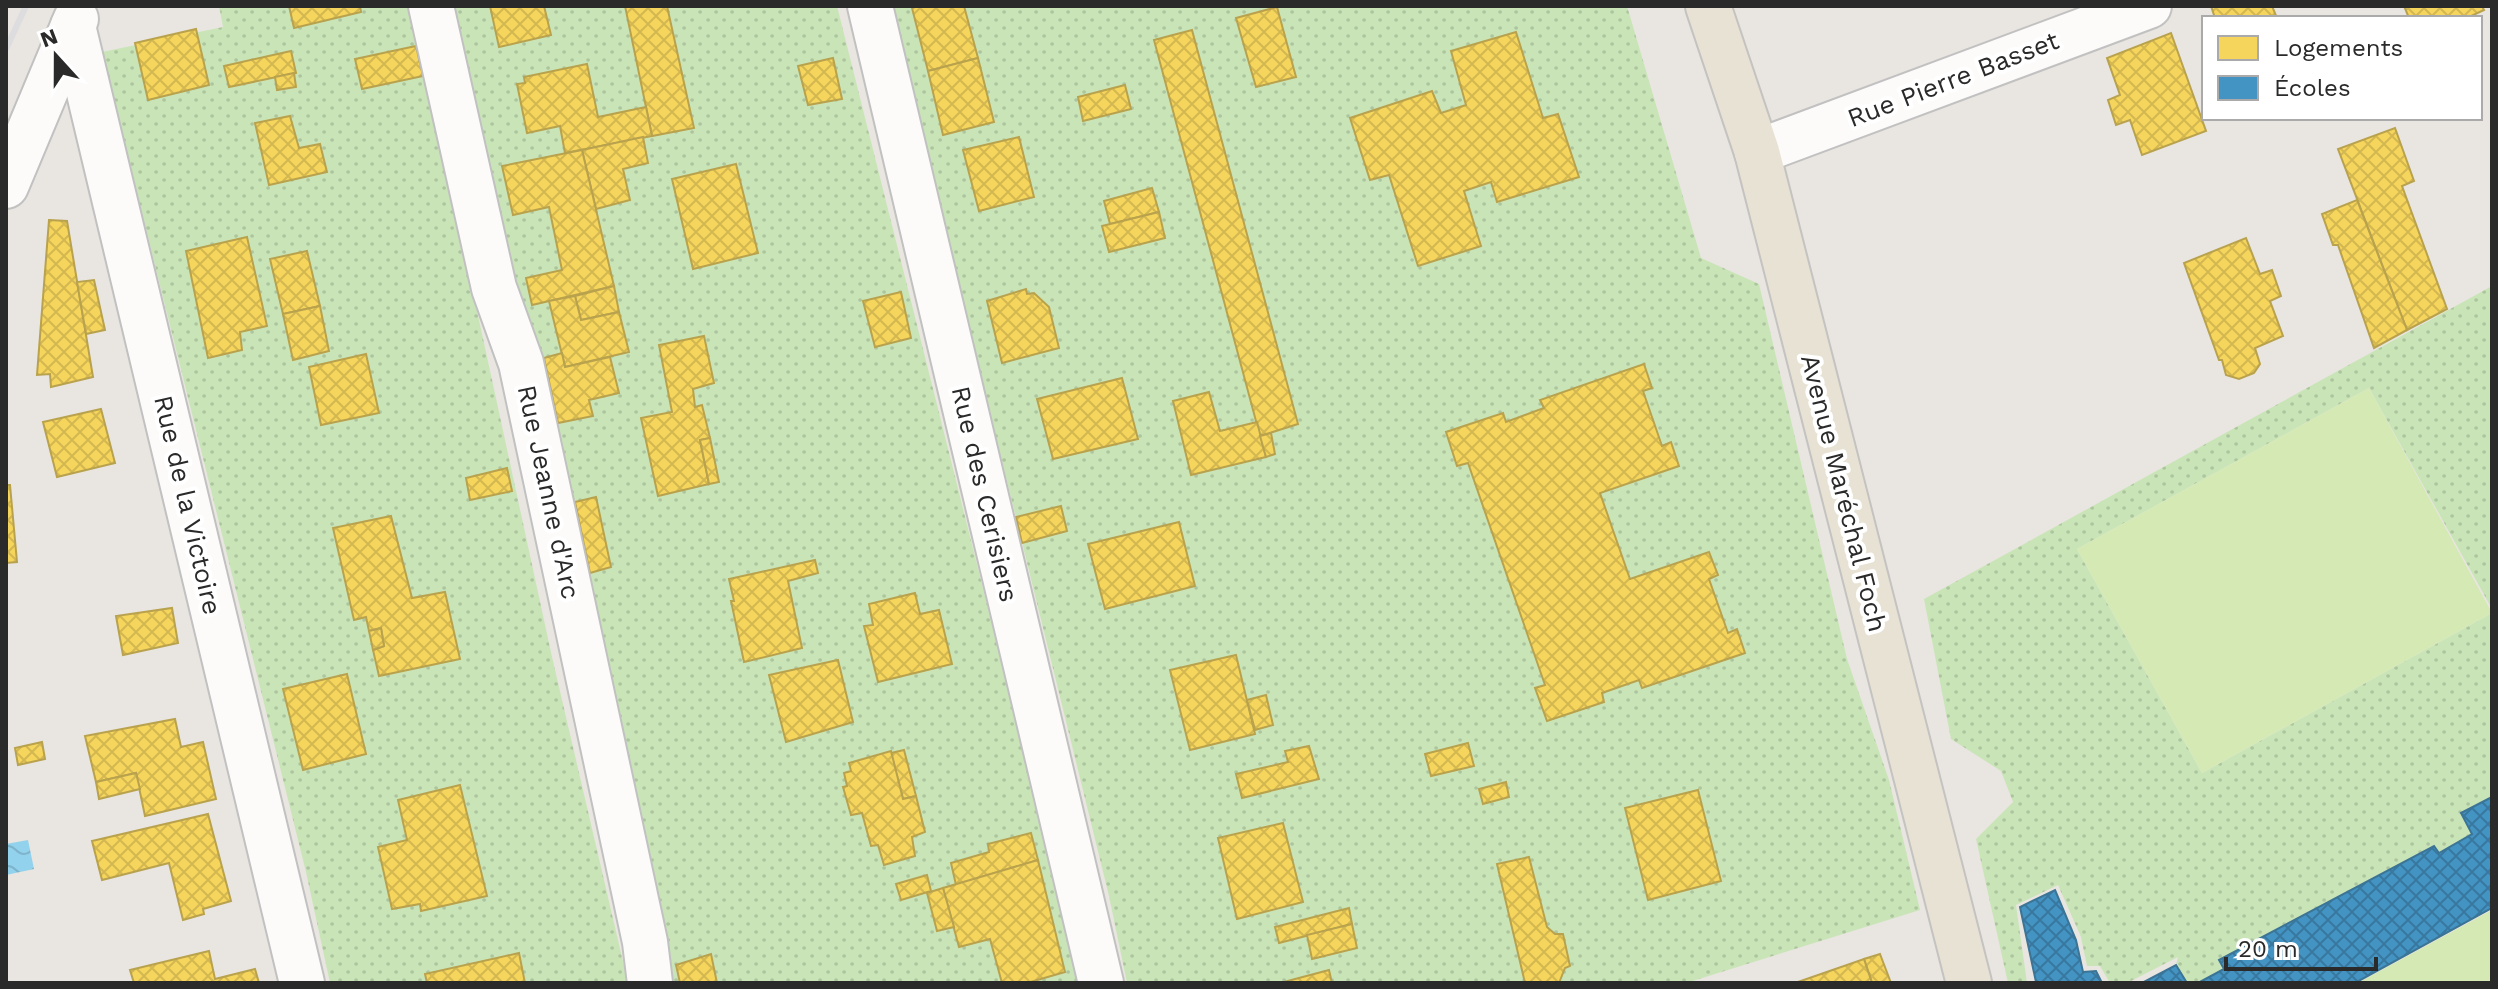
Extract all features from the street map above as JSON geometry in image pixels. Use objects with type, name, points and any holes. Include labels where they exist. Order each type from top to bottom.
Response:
[{"type":"main road","name":"Avenue Maréchal Foch","points":[[1708,6],[1757,152],[1969,983]]},
{"type":"street","name":"Rue Jeanne d'Arc","points":[[431,6],[494,288],[521,363],[645,942],[650,983]]},
{"type":"street","name":"Rue des Cerisiers","points":[[870,6],[1101,983]]},
{"type":"street","name":"Rue Pierre Basset","points":[[1757,152],[2149,6]]},
{"type":"street","points":[[6,186],[78,16]]},
{"type":"street","name":"Rue de la Victoire","points":[[78,16],[302,983]]},
{"type":"green space","points":[[219,6],[411,6],[552,657],[628,983],[330,983],[306,872],[102,52],[223,27]]},
{"type":"green space","points":[[446,6],[837,6],[1082,983],[672,983]]},
{"type":"green space","points":[[890,6],[1627,6],[1701,258],[1759,284],[1847,659],[1889,780],[1920,910],[1686,983],[1127,983],[1109,896]]},
{"type":"green space","points":[[2492,286],[2492,609],[2369,388],[2077,549],[2202,773],[2492,613],[2492,797],[2462,813],[2472,834],[2439,853],[2433,846],[2220,960],[2224,969],[2198,983],[2187,983],[2176,965],[2178,957],[2127,983],[2110,983],[2100,966],[2087,966],[2081,937],[2058,885],[2016,905],[2027,983],[2008,983],[1976,839],[2013,802],[2001,771],[1951,739],[1924,599]]},
{"type":"green space","points":[[2369,388],[2492,613],[2202,773],[2077,549]]},
{"type":"green space","points":[[2492,910],[2492,983],[2358,983]]},
{"type":"water","points":[[28,840],[34,869],[6,875],[6,844]]},
{"type":"building: Logements","points":[[289,6],[360,6],[361,12],[294,28]]},
{"type":"building: Logements","points":[[490,6],[544,6],[551,35],[499,47]]},
{"type":"building: Logements","points":[[625,6],[667,6],[694,128],[652,136]]},
{"type":"building: Logements","points":[[964,6],[978,58],[928,71],[912,8]]},
{"type":"building: Logements","points":[[2211,6],[2272,6],[2276,16],[2214,16]]},
{"type":"building: Logements","points":[[2404,6],[2482,6],[2484,10],[2471,16],[2408,16]]},
{"type":"building: Logements","points":[[1277,7],[1296,77],[1256,87],[1236,18]]},
{"type":"building: Logements","points":[[196,29],[209,85],[148,100],[135,43]]},
{"type":"building: Logements","points":[[1192,30],[1298,424],[1260,436],[1154,40]]},
{"type":"building: Logements","points":[[1516,32],[1543,118],[1558,114],[1579,177],[1497,202],[1491,182],[1464,191],[1481,246],[1418,266],[1389,175],[1370,180],[1350,118],[1432,91],[1441,113],[1466,105],[1451,51]]},
{"type":"building: Logements","points":[[2171,33],[2206,131],[2142,155],[2130,120],[2116,125],[2108,100],[2120,95],[2107,58]]},
{"type":"building: Logements","points":[[416,46],[423,76],[362,89],[355,59]]},
{"type":"building: Logements","points":[[291,51],[296,73],[229,87],[224,66]]},
{"type":"building: Logements","points":[[833,58],[842,99],[808,105],[798,66]]},
{"type":"building: Logements","points":[[978,58],[994,122],[943,135],[928,71]]},
{"type":"building: Logements","points":[[587,64],[598,117],[646,107],[652,136],[565,153],[560,126],[527,133],[517,84],[525,83],[524,77]]},
{"type":"building: Logements","points":[[294,73],[296,87],[277,90],[275,77]]},
{"type":"building: Logements","points":[[1125,85],[1131,109],[1083,121],[1078,97]]},
{"type":"building: Logements","points":[[290,116],[299,148],[320,144],[327,172],[269,185],[255,123]]},
{"type":"building: Logements","points":[[2395,128],[2414,181],[2402,186],[2447,309],[2407,330],[2338,149]]},
{"type":"building: Logements","points":[[643,137],[648,163],[623,169],[630,200],[596,209],[582,150]]},
{"type":"building: Logements","points":[[1019,137],[1034,197],[979,211],[963,150]]},
{"type":"building: Logements","points":[[582,150],[614,286],[532,305],[526,278],[562,270],[549,207],[513,215],[502,166]]},
{"type":"building: Logements","points":[[736,164],[758,253],[693,269],[672,179]]},
{"type":"building: Logements","points":[[1152,188],[1159,212],[1110,224],[1104,201]]},
{"type":"building: Logements","points":[[2357,200],[2407,330],[2374,348],[2338,245],[2333,245],[2322,214]]},
{"type":"building: Logements","points":[[1159,212],[1165,238],[1109,252],[1102,226]]},
{"type":"building: Logements","points":[[49,220],[67,221],[93,377],[51,387],[50,374],[37,375]]},
{"type":"building: Logements","points":[[247,237],[267,326],[240,332],[242,350],[208,358],[186,251]]},
{"type":"building: Logements","points":[[2246,238],[2260,274],[2272,270],[2281,296],[2270,301],[2283,336],[2255,348],[2260,364],[2254,373],[2239,379],[2226,375],[2184,263]]},
{"type":"building: Logements","points":[[307,251],[320,306],[283,314],[270,259]]},
{"type":"building: Logements","points":[[94,280],[105,330],[86,334],[77,282]]},
{"type":"building: Logements","points":[[614,286],[619,312],[581,320],[575,296]]},
{"type":"building: Logements","points":[[1026,289],[1027,294],[1034,293],[1049,307],[1059,348],[1002,363],[987,301]]},
{"type":"building: Logements","points":[[901,292],[911,338],[875,347],[863,301]]},
{"type":"building: Logements","points":[[575,296],[581,320],[619,312],[629,352],[565,367],[549,301]]},
{"type":"building: Logements","points":[[320,306],[329,351],[293,360],[283,314]]},
{"type":"building: Logements","points":[[704,336],[714,383],[693,389],[695,407],[702,405],[710,438],[700,440],[709,484],[658,496],[641,418],[672,412],[659,345]]},
{"type":"building: Logements","points":[[562,353],[565,367],[610,357],[619,393],[589,400],[593,416],[558,423],[544,358]]},
{"type":"building: Logements","points":[[366,354],[379,413],[321,425],[309,367]]},
{"type":"building: Logements","points":[[1644,364],[1652,388],[1643,391],[1662,446],[1671,442],[1679,466],[1600,493],[1630,579],[1709,552],[1718,575],[1709,579],[1728,633],[1737,629],[1745,653],[1642,688],[1639,680],[1602,693],[1604,702],[1547,721],[1535,688],[1545,685],[1468,463],[1457,466],[1446,432],[1503,413],[1506,422],[1544,408],[1540,400]]},
{"type":"building: Logements","points":[[1122,378],[1138,439],[1053,459],[1037,399]]},
{"type":"building: Logements","points":[[1209,392],[1220,431],[1257,422],[1266,457],[1191,475],[1173,401]]},
{"type":"building: Logements","points":[[101,409],[115,463],[57,477],[43,422]]},
{"type":"building: Logements","points":[[1271,433],[1275,454],[1266,457],[1260,436]]},
{"type":"building: Logements","points":[[710,438],[719,482],[709,484],[700,440]]},
{"type":"building: Logements","points":[[507,468],[512,491],[470,500],[466,478]]},
{"type":"building: Logements","points":[[6,485],[10,485],[17,562],[6,563]]},
{"type":"building: Logements","points":[[596,497],[611,567],[590,573],[575,502]]},
{"type":"building: Logements","points":[[1061,506],[1067,531],[1022,543],[1016,517]]},
{"type":"building: Logements","points":[[391,516],[412,598],[445,592],[460,659],[379,676],[373,650],[384,646],[381,628],[369,631],[366,617],[354,620],[333,528]]},
{"type":"building: Logements","points":[[1179,522],[1195,586],[1105,609],[1088,544]]},
{"type":"building: Logements","points":[[815,560],[818,573],[788,581],[802,648],[744,662],[729,579]]},
{"type":"building: Logements","points":[[915,593],[920,614],[939,610],[952,664],[878,682],[864,626],[873,625],[869,604]]},
{"type":"building: Logements","points":[[172,608],[178,643],[123,655],[116,616]]},
{"type":"building: Logements","points":[[381,628],[384,646],[373,650],[369,631]]},
{"type":"building: Logements","points":[[1236,655],[1255,734],[1190,750],[1170,670]]},
{"type":"building: Logements","points":[[838,660],[853,722],[786,742],[769,675]]},
{"type":"building: Logements","points":[[347,674],[366,754],[303,770],[283,689]]},
{"type":"building: Logements","points":[[1266,695],[1273,725],[1255,730],[1247,700]]},
{"type":"building: Logements","points":[[175,719],[181,747],[203,742],[216,799],[145,816],[136,773],[96,782],[85,736]]},
{"type":"building: Logements","points":[[42,742],[45,759],[18,765],[15,748]]},
{"type":"building: Logements","points":[[1468,743],[1474,766],[1431,776],[1425,754]]},
{"type":"building: Logements","points":[[1309,746],[1319,779],[1242,798],[1236,774],[1288,762],[1285,751]]},
{"type":"building: Logements","points":[[904,750],[916,796],[903,799],[891,753]]},
{"type":"building: Logements","points":[[891,751],[903,799],[916,796],[925,832],[912,837],[915,856],[884,865],[878,845],[871,846],[862,813],[851,815],[843,787],[847,786],[844,773],[851,771],[849,763]]},
{"type":"building: Logements","points":[[136,773],[140,789],[99,799],[96,782]]},
{"type":"building: Logements","points":[[1506,782],[1509,797],[1483,804],[1479,789]]},
{"type":"building: Logements","points":[[460,785],[487,896],[421,911],[420,904],[392,909],[378,847],[407,840],[398,800]]},
{"type":"building: Logements","points":[[1698,790],[1721,881],[1648,900],[1625,808]]},
{"type":"building: Logements","points":[[208,814],[231,901],[203,909],[204,914],[183,920],[169,863],[102,880],[92,841]]},
{"type":"building: Logements","points":[[1283,823],[1303,902],[1237,919],[1218,838]]},
{"type":"building: Logements","points":[[1031,833],[1038,860],[956,885],[951,863],[989,852],[988,844]]},
{"type":"building: Logements","points":[[1529,857],[1547,927],[1555,934],[1563,934],[1570,966],[1565,968],[1559,983],[1525,983],[1497,864]]},
{"type":"building: Logements","points":[[1038,860],[1065,972],[1027,983],[1002,983],[990,939],[959,947],[943,888]]},
{"type":"building: Logements","points":[[927,875],[931,891],[901,900],[896,884]]},
{"type":"building: Logements","points":[[943,888],[954,927],[937,931],[927,893]]},
{"type":"building: Logements","points":[[1349,908],[1352,924],[1279,943],[1275,927]]},
{"type":"building: Logements","points":[[1352,924],[1357,948],[1312,959],[1307,935]]},
{"type":"building: Logements","points":[[209,951],[215,979],[255,969],[259,983],[134,983],[130,970]]},
{"type":"building: Logements","points":[[519,953],[525,983],[427,983],[425,974]]},
{"type":"building: Logements","points":[[711,954],[717,983],[680,983],[676,965]]},
{"type":"building: Logements","points":[[1880,954],[1891,983],[1872,983],[1864,959]]},
{"type":"building: Logements","points":[[1864,959],[1872,983],[1795,983]]},
{"type":"building: Logements","points":[[1329,970],[1332,983],[1280,983]]},
{"type":"building: Écoles","points":[[2492,797],[2492,908],[2355,983],[2198,983],[2224,969],[2219,960],[2434,846],[2439,853],[2472,834],[2461,813]]},
{"type":"building: Écoles","points":[[2055,890],[2076,940],[2083,972],[2096,971],[2102,983],[2036,982],[2020,907]]},
{"type":"building: Écoles","points":[[2176,965],[2187,983],[2142,983]]},
{"type":"railway","points":[[6,49],[26,6]]}]
